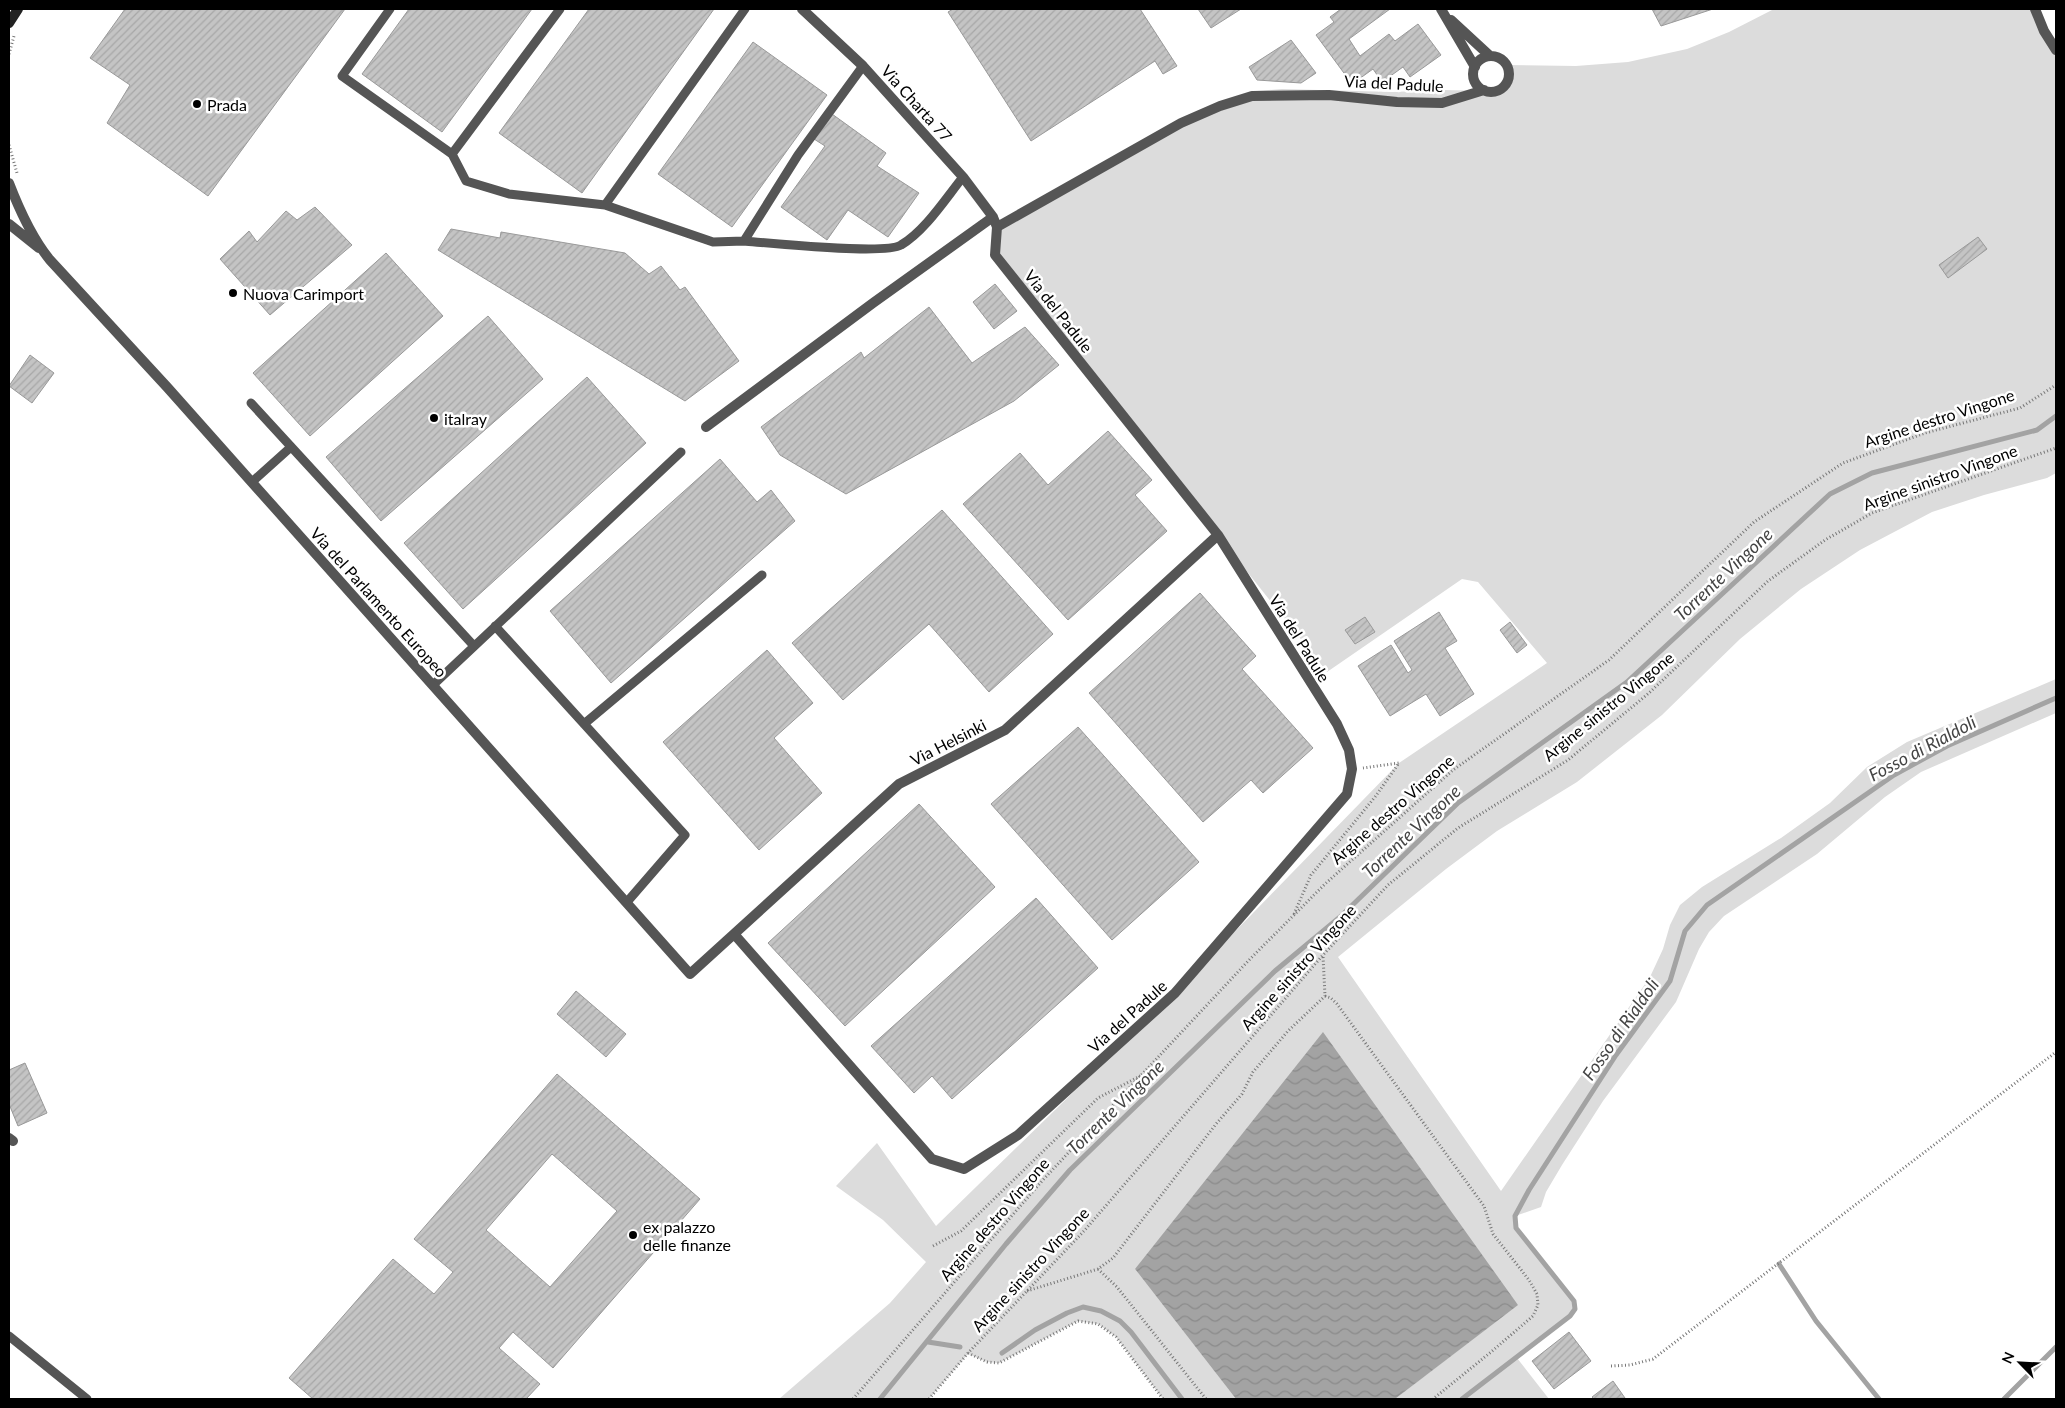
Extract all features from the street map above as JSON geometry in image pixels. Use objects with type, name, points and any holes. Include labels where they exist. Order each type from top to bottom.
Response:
[{"type":"main road","points":[[9,23],[18,9]]},
{"type":"street","name":"Via Charta 77","points":[[802,9],[863,66],[963,176],[994,217],[997,227]]},
{"type":"street","points":[[2035,9],[2044,31],[2056,50]]},
{"type":"street","name":"Via del Padule","points":[[1442,10],[1490,56],[1503,61],[1508,69],[1508,79],[1500,89],[1490,92],[1484,90],[1476,83],[1474,78],[1475,67],[1442,10]]},
{"type":"street","points":[[1475,67],[1481,59],[1490,56]]},
{"type":"street","name":"Via del Padule","points":[[734,934],[932,1159],[964,1169],[1018,1135],[1175,993],[1347,794],[1352,769],[1349,750],[1337,724],[1218,535],[995,254],[997,227],[1181,123],[1220,106],[1252,96],[1329,95],[1397,102],[1442,103],[1484,90]]},
{"type":"street","name":"Via del Parlamento Europeo","points":[[9,183],[24,217],[44,252]]},
{"type":"street","points":[[706,427],[881,297],[994,217]]},
{"type":"street","name":"Via del Parlamento Europeo","points":[[9,224],[44,252],[252,482],[690,974]]},
{"type":"street","name":"Via Helsinki","points":[[690,974],[899,784],[1006,730],[1218,535]]},
{"type":"lane","points":[[390,9],[342,76],[452,154],[466,181],[509,194],[605,205],[713,242],[744,241],[878,249],[900,246],[922,227],[963,176]]},
{"type":"lane","points":[[452,154],[560,9]]},
{"type":"lane","points":[[605,205],[745,9]]},
{"type":"lane","points":[[744,241],[798,155],[863,66]]},
{"type":"lane","points":[[251,403],[474,646]]},
{"type":"lane","points":[[252,482],[291,447]]},
{"type":"lane","points":[[433,685],[681,452]]},
{"type":"lane","points":[[584,724],[762,575]]},
{"type":"lane","points":[[495,626],[685,835],[626,902]]},
{"type":"lane","points":[[9,1336],[87,1399]]},
{"type":"path","points":[[9,145],[19,176]]},
{"type":"path","name":"Argine destro Vingone","points":[[853,1399],[1042,1181],[1252,958],[1325,884],[1453,770],[1609,660],[1754,522],[1843,463],[1925,433],[2020,408],[2056,385]]},
{"type":"path","name":"Argine sinistro Vingone","points":[[929,1399],[968,1354],[1084,1231],[1323,955],[1388,885],[1458,828],[1568,760],[1649,693],[1768,581],[1825,540],[1872,514],[2056,448]]},
{"type":"path","points":[[1294,916],[1311,875],[1375,797],[1399,763],[1352,769]]},
{"type":"path","points":[[1026,1292],[1098,1269],[1113,1258],[1216,1124],[1242,1094],[1253,1072],[1288,1031],[1325,996],[1323,955]]},
{"type":"path","points":[[1325,996],[1331,998],[1337,1004],[1484,1206],[1493,1234],[1537,1294],[1538,1306],[1533,1316],[1433,1399]]},
{"type":"path","points":[[1611,1366],[1630,1365],[1653,1359],[2056,1052]]},
{"type":"path","points":[[934,1246],[961,1231],[1098,1098],[1145,1073]]},
{"type":"path","points":[[1098,1269],[1117,1287],[1206,1399]]},
{"type":"path","points":[[968,1354],[987,1362],[999,1363],[1078,1321],[1098,1324],[1116,1337],[1163,1399]]},
{"type":"shaded area","points":[[1774,9],[2035,9],[2056,50],[2056,473],[2047,478],[1984,495],[1932,512],[1860,550],[1801,589],[1740,639],[1662,715],[1577,782],[1497,831],[1446,869],[1338,957],[1501,1191],[1650,977],[1663,949],[1670,925],[1680,905],[1702,887],[1781,838],[1830,803],[1867,767],[1907,742],[2056,679],[2056,713],[1921,772],[1885,797],[1817,854],[1724,916],[1709,932],[1699,949],[1676,1002],[1603,1101],[1546,1192],[1541,1207],[1515,1216],[1516,1229],[1574,1301],[1575,1309],[1570,1316],[1517,1358],[1549,1399],[1395,1399],[1518,1304],[1135,1269],[1236,1399],[1163,1399],[1116,1337],[1098,1324],[1078,1321],[999,1363],[987,1362],[968,1354],[929,1399],[779,1399],[890,1303],[926,1262],[883,1220],[836,1186],[877,1143],[936,1226],[1175,993],[1399,763],[1547,663],[1478,582],[1462,579],[1327,672],[995,255],[997,227],[1181,123],[1255,91],[1282,89],[1393,92],[1442,90],[1494,91],[1502,87],[1507,81],[1506,65],[1576,66],[1628,62],[1687,49],[1729,32]]},
{"type":"water","points":[[1323,1032],[1518,1305],[1395,1399],[1236,1399],[1135,1269]]},
{"type":"building","name":"Prada","points":[[125,9],[345,9],[208,196],[107,123],[130,85],[90,58]]},
{"type":"building","points":[[409,9],[532,9],[442,132],[362,74]]},
{"type":"building","points":[[589,9],[714,9],[582,193],[499,133]]},
{"type":"building","points":[[953,9],[1140,9],[1177,66],[1163,74],[1155,61],[1031,141],[948,12]]},
{"type":"building","points":[[1198,9],[1241,9],[1211,28]]},
{"type":"building","points":[[1341,9],[1390,9],[1349,39],[1360,56],[1389,34],[1395,41],[1418,24],[1441,55],[1410,77],[1403,67],[1382,82],[1373,69],[1352,84],[1316,35],[1334,22],[1330,17]]},
{"type":"building","points":[[1652,9],[1713,9],[1661,26]]},
{"type":"building","points":[[1291,40],[1316,73],[1301,83],[1257,80],[1249,67]]},
{"type":"building","points":[[753,42],[827,95],[732,227],[658,174]]},
{"type":"building","points":[[832,114],[886,153],[877,166],[919,193],[888,237],[848,210],[827,240],[781,207],[825,146],[814,139]]},
{"type":"building","points":[[315,207],[352,245],[270,315],[220,259],[249,231],[257,242],[286,211],[297,220]]},
{"type":"building","points":[[451,229],[500,238],[501,232],[625,253],[649,274],[661,266],[680,290],[685,287],[739,361],[685,401],[438,250]]},
{"type":"building","points":[[1978,237],[1987,249],[1948,278],[1939,265]]},
{"type":"building","points":[[386,253],[443,316],[310,436],[253,373]]},
{"type":"building","points":[[995,284],[1017,311],[994,329],[973,302]]},
{"type":"building","points":[[929,307],[972,363],[1025,327],[1059,365],[1014,401],[846,494],[780,455],[761,427],[861,352],[864,358]]},
{"type":"building","name":"italray","points":[[488,316],[543,379],[381,521],[326,457]]},
{"type":"building","points":[[30,355],[54,373],[32,403],[9,386]]},
{"type":"building","points":[[587,377],[646,443],[463,609],[404,543]]},
{"type":"building","points":[[1108,431],[1152,480],[1135,495],[1167,531],[1068,620],[963,504],[1020,453],[1048,485]]},
{"type":"building","points":[[720,459],[757,502],[771,490],[795,521],[611,683],[550,611]]},
{"type":"building","points":[[942,510],[1053,634],[989,692],[929,624],[843,700],[792,643]]},
{"type":"building","points":[[1200,593],[1256,656],[1242,669],[1313,748],[1263,793],[1251,780],[1203,822],[1089,693]]},
{"type":"building","points":[[1439,612],[1457,641],[1445,648],[1474,694],[1440,716],[1426,694],[1390,716],[1358,666],[1391,645],[1408,673],[1412,670],[1394,641]]},
{"type":"building","points":[[1365,617],[1375,632],[1355,644],[1345,630]]},
{"type":"building","points":[[1510,622],[1527,645],[1517,653],[1500,630]]},
{"type":"building","points":[[767,650],[813,703],[774,738],[822,793],[759,850],[663,742]]},
{"type":"building","points":[[1078,727],[1199,862],[1112,940],[991,804]]},
{"type":"building","points":[[919,804],[995,887],[845,1026],[768,943]]},
{"type":"building","points":[[1036,898],[1098,968],[952,1099],[932,1076],[914,1093],[871,1046]]},
{"type":"building","points":[[576,991],[626,1034],[606,1057],[557,1014]]},
{"type":"building","points":[[25,1063],[47,1113],[18,1126],[9,1104],[9,1070]]},
{"type":"building","name":"ex palazzo delle finanze","points":[[557,1074],[700,1199],[553,1368],[513,1332],[499,1348],[540,1384],[526,1399],[313,1399],[289,1378],[393,1259],[434,1294],[453,1272],[414,1239]],"holes":[[[552,1154],[617,1211],[550,1287],[486,1230]]]},
{"type":"building","points":[[1569,1332],[1591,1361],[1554,1389],[1532,1361]]},
{"type":"building","points":[[1613,1381],[1625,1398],[1594,1399],[1592,1397]]},
{"type":"waterway","name":"Torrente Vingone","points":[[880,1399],[1006,1244],[1070,1170],[1275,971],[1340,917],[1458,803],[1627,682],[1830,494],[1872,473],[2037,430],[2056,416]]},
{"type":"waterway","name":"Fosso di Rialdoli","points":[[1462,1399],[1570,1316],[1575,1309],[1574,1301],[1516,1228],[1515,1216],[1529,1190],[1616,1055],[1670,981],[1685,931],[1707,905],[1894,775],[1947,746],[2056,698]]},
{"type":"waterway","points":[[1779,1264],[1816,1321],[1879,1399]]},
{"type":"waterway","points":[[1002,1353],[1035,1330],[1067,1313],[1083,1307],[1101,1311],[1120,1321],[1131,1332],[1182,1399]]},
{"type":"waterway","points":[[928,1342],[960,1347]]},
{"type":"waterway","points":[[2004,1399],[2056,1347]]},
{"type":"place","name":"Prada","points":[[197,104]]},
{"type":"place","name":"Nuova Carimport","points":[[233,293]]},
{"type":"place","name":"italray","points":[[434,418]]},
{"type":"place","name":"ex palazzo delle finanze","points":[[633,1235]]}]
